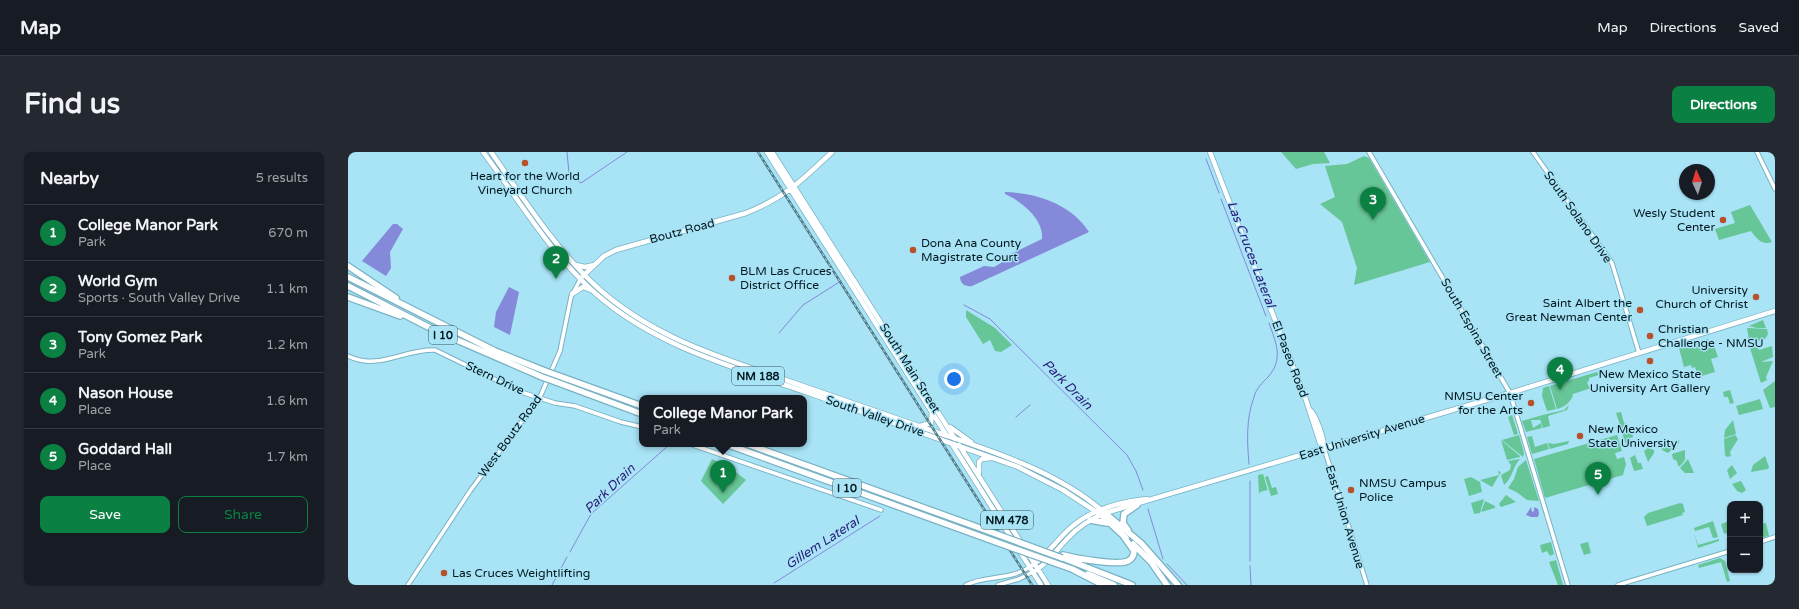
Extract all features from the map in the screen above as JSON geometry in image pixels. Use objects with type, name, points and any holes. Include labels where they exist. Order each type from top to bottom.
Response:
[{"type":"highway","points":[[348,266],[416,311]]},
{"type":"highway","name":"I 10","points":[[348,277],[500,353],[639,405]]},
{"type":"highway","name":"I 10","points":[[348,286],[436,331],[542,377],[639,413]]},
{"type":"highway","points":[[348,296],[436,331]]},
{"type":"highway","name":"I 10","points":[[734,447],[1114,585]]},
{"type":"highway","name":"I 10","points":[[755,447],[988,530],[1034,548],[1062,556],[1132,585]]},
{"type":"highway","points":[[1137,505],[1125,512],[1123,521],[1178,585]]},
{"type":"highway","points":[[1101,512],[1111,524],[1151,562],[1167,585]]},
{"type":"highway","points":[[1101,512],[1141,543]]},
{"type":"highway","points":[[1090,520],[1111,524]]},
{"type":"highway","points":[[1062,556],[1105,562],[1126,562],[1131,559],[1134,551],[1124,537]]},
{"type":"highway","points":[[1072,569],[1103,585]]},
{"type":"main road","name":"South Valley Drive","points":[[483,152],[546,238],[582,277],[652,327],[688,346],[955,438],[1020,462],[1079,493],[1101,512]]},
{"type":"main road","name":"South Valley Drive","points":[[491,152],[592,290],[638,325],[686,350],[1018,467],[1050,482],[1101,512]]},
{"type":"main road","name":"South Main Street","points":[[767,152],[794,188],[946,423],[959,446],[1048,585]]},
{"type":"main road","name":"South Main Street","points":[[772,152],[932,412],[1041,585]]},
{"type":"main road","name":"Boutz Road","points":[[582,277],[604,256],[622,248],[746,213],[766,205],[794,188],[832,152]]},
{"type":"main road","name":"El Paseo Road","points":[[1210,152],[1309,409],[1309,413],[1320,443],[1324,448]]},
{"type":"main road","points":[[574,265],[579,267],[594,265]]},
{"type":"main road","points":[[572,294],[583,288],[592,290]]},
{"type":"main road","name":"East University Avenue","points":[[1033,572],[1052,559],[1076,530],[1101,512],[1137,505],[1154,498],[1510,393],[1775,311]]},
{"type":"main road","points":[[919,426],[930,424],[932,420],[932,412]]},
{"type":"main road","points":[[946,423],[961,436],[982,448]]},
{"type":"main road","points":[[979,477],[978,465],[980,460],[986,458],[996,459]]},
{"type":"main road","name":"East University Avenue","points":[[1030,567],[1044,556],[1074,524],[1134,500],[1154,498]]},
{"type":"street","name":"South Espina Street","points":[[1369,152],[1510,393],[1568,585]]},
{"type":"street","name":"South Solano Drive","points":[[1533,152],[1612,263],[1638,353]]},
{"type":"street","points":[[1757,152],[1775,189]]},
{"type":"street","name":"West Boutz Road","points":[[408,585],[470,491],[540,397],[560,351],[572,294],[582,277]]},
{"type":"street","name":"Stern Drive","points":[[348,356],[360,361],[372,362],[383,361],[419,350],[435,350],[521,392],[555,403],[575,406],[621,422],[639,426]]},
{"type":"street","points":[[699,447],[881,510]]},
{"type":"street","name":"East Union Avenue","points":[[1324,448],[1366,585]]},
{"type":"street","points":[[1763,541],[1775,537]]},
{"type":"street","points":[[1618,585],[1727,552]]},
{"type":"street","points":[[966,585],[980,580],[1008,577],[1030,567]]},
{"type":"street","points":[[998,585],[1019,580],[1033,572]]},
{"type":"green space","points":[[1281,152],[1324,152],[1330,163],[1313,164],[1296,169]]},
{"type":"green space","points":[[1364,156],[1369,158],[1430,262],[1354,285],[1357,268],[1342,222],[1320,204],[1335,197],[1325,166],[1347,164]]},
{"type":"green space","points":[[1750,205],[1772,242],[1762,242],[1757,239],[1751,231],[1719,240],[1715,229],[1735,223],[1731,212]]},
{"type":"green space","points":[[966,310],[995,328],[1012,345],[1001,352],[995,351],[990,340],[983,344],[966,317]]},
{"type":"green space","points":[[1763,320],[1766,328],[1749,326]]},
{"type":"green space","points":[[1747,328],[1767,329],[1768,334],[1765,339],[1757,341],[1757,345],[1750,347]]},
{"type":"green space","points":[[1708,339],[1711,344],[1713,343],[1718,357],[1711,359],[1715,372],[1698,377],[1695,367],[1692,368],[1691,365],[1684,367],[1679,348]]},
{"type":"green space","points":[[1758,346],[1759,350],[1772,346],[1773,357],[1761,362],[1773,361],[1766,377],[1767,380],[1761,383],[1750,348]]},
{"type":"green space","points":[[1597,372],[1599,375],[1589,378],[1589,381],[1587,382],[1591,388],[1573,394],[1568,403],[1557,409],[1550,386]]},
{"type":"green space","points":[[1775,381],[1775,407],[1770,408],[1763,390]]},
{"type":"green space","points":[[1549,386],[1556,409],[1547,411],[1542,396],[1543,388]]},
{"type":"green space","points":[[1730,390],[1734,403],[1730,404],[1728,397],[1724,397],[1723,392]]},
{"type":"green space","points":[[1760,399],[1763,409],[1739,415],[1736,406]]},
{"type":"green space","points":[[1569,405],[1567,410],[1548,416],[1550,426],[1543,428],[1539,416],[1564,410]]},
{"type":"green space","points":[[1621,412],[1624,423],[1628,426],[1621,428],[1616,413]]},
{"type":"green space","points":[[1512,415],[1518,434],[1514,435],[1508,417]]},
{"type":"green space","points":[[1539,416],[1540,420],[1531,420],[1533,428],[1541,423],[1542,428],[1526,432],[1522,421]]},
{"type":"green space","points":[[1733,420],[1736,434],[1724,438],[1725,430]]},
{"type":"green space","points":[[1632,430],[1633,437],[1630,438],[1633,446],[1627,447],[1622,433]]},
{"type":"green space","points":[[1519,435],[1524,453],[1523,457],[1502,440]]},
{"type":"green space","points":[[1617,435],[1622,451],[1615,453],[1617,459],[1624,457],[1626,464],[1623,475],[1545,498],[1534,459]]},
{"type":"green space","points":[[1735,435],[1738,439],[1730,452],[1731,456],[1727,457],[1725,455],[1724,439]]},
{"type":"green space","points":[[1532,436],[1535,447],[1547,443],[1549,449],[1532,454],[1527,437]]},
{"type":"green space","points":[[1501,440],[1520,456],[1520,457],[1507,460]]},
{"type":"green space","points":[[1679,440],[1679,443],[1668,453],[1662,450],[1662,444]]},
{"type":"green space","points":[[1569,441],[1568,444],[1550,449],[1548,443],[1554,444]]},
{"type":"green space","points":[[1648,448],[1654,450],[1654,453],[1648,462],[1644,451]]},
{"type":"green space","points":[[1685,450],[1685,460],[1680,466],[1678,466],[1677,461],[1673,459],[1672,454]]},
{"type":"green space","points":[[1635,455],[1638,463],[1641,463],[1643,469],[1634,471],[1630,458]]},
{"type":"green space","points":[[1765,456],[1769,467],[1768,469],[1751,472],[1753,465]]},
{"type":"green space","points":[[712,459],[729,467],[746,480],[723,504],[701,481]]},
{"type":"green space","points":[[1520,459],[1504,485],[1501,475],[1510,470],[1511,465],[1508,461]]},
{"type":"green space","points":[[1688,459],[1694,473],[1685,473],[1680,468]]},
{"type":"green space","points":[[1526,460],[1539,501],[1527,500],[1508,488],[1514,479],[1518,467]]},
{"type":"green space","points":[[1732,465],[1737,473],[1730,479],[1727,470]]},
{"type":"green space","points":[[1498,471],[1501,472],[1492,487],[1480,480],[1499,475]]},
{"type":"green space","points":[[1263,474],[1268,491],[1260,492],[1259,494],[1258,475]]},
{"type":"green space","points":[[1268,476],[1272,488],[1276,487],[1278,494],[1271,496],[1265,477]]},
{"type":"green space","points":[[1471,477],[1480,482],[1482,492],[1469,496],[1464,479]]},
{"type":"green space","points":[[1741,481],[1746,490],[1742,493],[1737,491],[1732,484]]},
{"type":"green space","points":[[1506,495],[1516,502],[1501,507],[1499,504]]},
{"type":"green space","points":[[1484,499],[1480,513],[1474,514],[1471,503]]},
{"type":"green space","points":[[1485,501],[1495,506],[1495,508],[1481,512]]},
{"type":"green space","points":[[1680,503],[1683,504],[1685,512],[1682,513],[1683,515],[1647,526],[1644,517],[1648,513]]},
{"type":"green space","points":[[1713,521],[1718,537],[1713,538],[1709,527],[1695,531],[1694,528]]},
{"type":"green space","points":[[1727,522],[1727,533],[1724,534],[1721,524]]},
{"type":"green space","points":[[1766,523],[1769,536],[1763,537],[1763,524]]},
{"type":"green space","points":[[1694,533],[1698,545],[1719,539],[1719,541],[1698,548]]},
{"type":"green space","points":[[1551,542],[1554,554],[1550,556],[1547,551],[1542,553],[1540,545]]},
{"type":"green space","points":[[1588,542],[1591,553],[1584,555],[1580,544]]},
{"type":"green space","points":[[1720,558],[1725,561],[1730,581],[1727,582],[1721,562],[1699,568],[1698,565]]},
{"type":"green space","points":[[1556,560],[1563,585],[1558,585],[1549,562]]},
{"type":"water","points":[[1005,192],[1041,198],[1063,207],[1082,222],[1089,232],[972,286],[968,286],[961,282],[960,277],[984,266],[994,267],[1011,254],[1042,239],[1042,232],[1035,218],[1024,206],[1005,194]]},
{"type":"water","points":[[393,224],[397,224],[403,229],[390,252],[391,268],[386,276],[362,261]]},
{"type":"water","points":[[509,287],[519,292],[510,335],[494,327],[496,312]]},
{"type":"water","points":[[1531,507],[1532,512],[1534,511],[1534,507],[1538,509],[1538,517],[1526,515]]},
{"type":"waterway","points":[[567,152],[569,173],[571,176]]},
{"type":"waterway","points":[[578,181],[581,183],[627,152]]},
{"type":"waterway","name":"Las Cruces Lateral","points":[[1206,159],[1219,193]]},
{"type":"waterway","name":"Las Cruces Lateral","points":[[1221,199],[1266,316]]},
{"type":"waterway","name":"Park Drain","points":[[779,333],[803,305],[841,281]]},
{"type":"waterway","name":"Park Drain","points":[[964,305],[990,319],[1127,455],[1136,471],[1143,490]]},
{"type":"waterway","name":"Las Cruces Lateral","points":[[1249,464],[1248,430],[1251,405],[1261,384],[1273,370],[1277,357],[1276,344],[1269,323]]},
{"type":"waterway","points":[[1016,417],[1030,405]]},
{"type":"waterway","name":"Park Drain","points":[[570,552],[591,514],[667,447]]},
{"type":"waterway","name":"Las Cruces Lateral","points":[[1250,481],[1250,561]]},
{"type":"waterway","name":"Park Drain","points":[[1148,509],[1163,559]]},
{"type":"waterway","name":"Gillem Lateral","points":[[774,583],[880,516]]},
{"type":"waterway","name":"Park Drain","points":[[552,585],[567,557]]},
{"type":"waterway","name":"Park Drain","points":[[1167,564],[1187,585]]},
{"type":"waterway","name":"Las Cruces Lateral","points":[[1250,566],[1251,585]]},
{"type":"railway","points":[[758,152],[1032,585]]},
{"type":"place","name":"Heart for the World Vineyard Church","points":[[525,163]]},
{"type":"place","name":"Tony Gomez Park","points":[[1373,220]]},
{"type":"place","name":"Wesly Student Center","points":[[1723,220]]},
{"type":"place","name":"Dona Ana County Magistrate Court","points":[[913,250]]},
{"type":"place","name":"BLM Las Cruces District Office","points":[[732,278]]},
{"type":"place","name":"World Gym","points":[[556,279]]},
{"type":"place","name":"University Church of Christ","points":[[1756,297]]},
{"type":"place","name":"Saint Albert the Great Newman Center","points":[[1640,310]]},
{"type":"place","name":"Christian Challenge - NMSU","points":[[1650,336]]},
{"type":"place","name":"New Mexico State University Art Gallery","points":[[1650,361]]},
{"type":"place","name":"Nason House","points":[[1560,390]]},
{"type":"place","name":"NMSU Center for the Arts","points":[[1531,403]]},
{"type":"place","name":"New Mexico State University","points":[[1580,436]]},
{"type":"place","name":"NMSU Campus Police","points":[[1351,490]]},
{"type":"place","name":"College Manor Park","points":[[723,493]]},
{"type":"place","name":"Goddard Hall","points":[[1598,495]]},
{"type":"place","name":"Las Cruces Weightlifting","points":[[444,573]]}]
